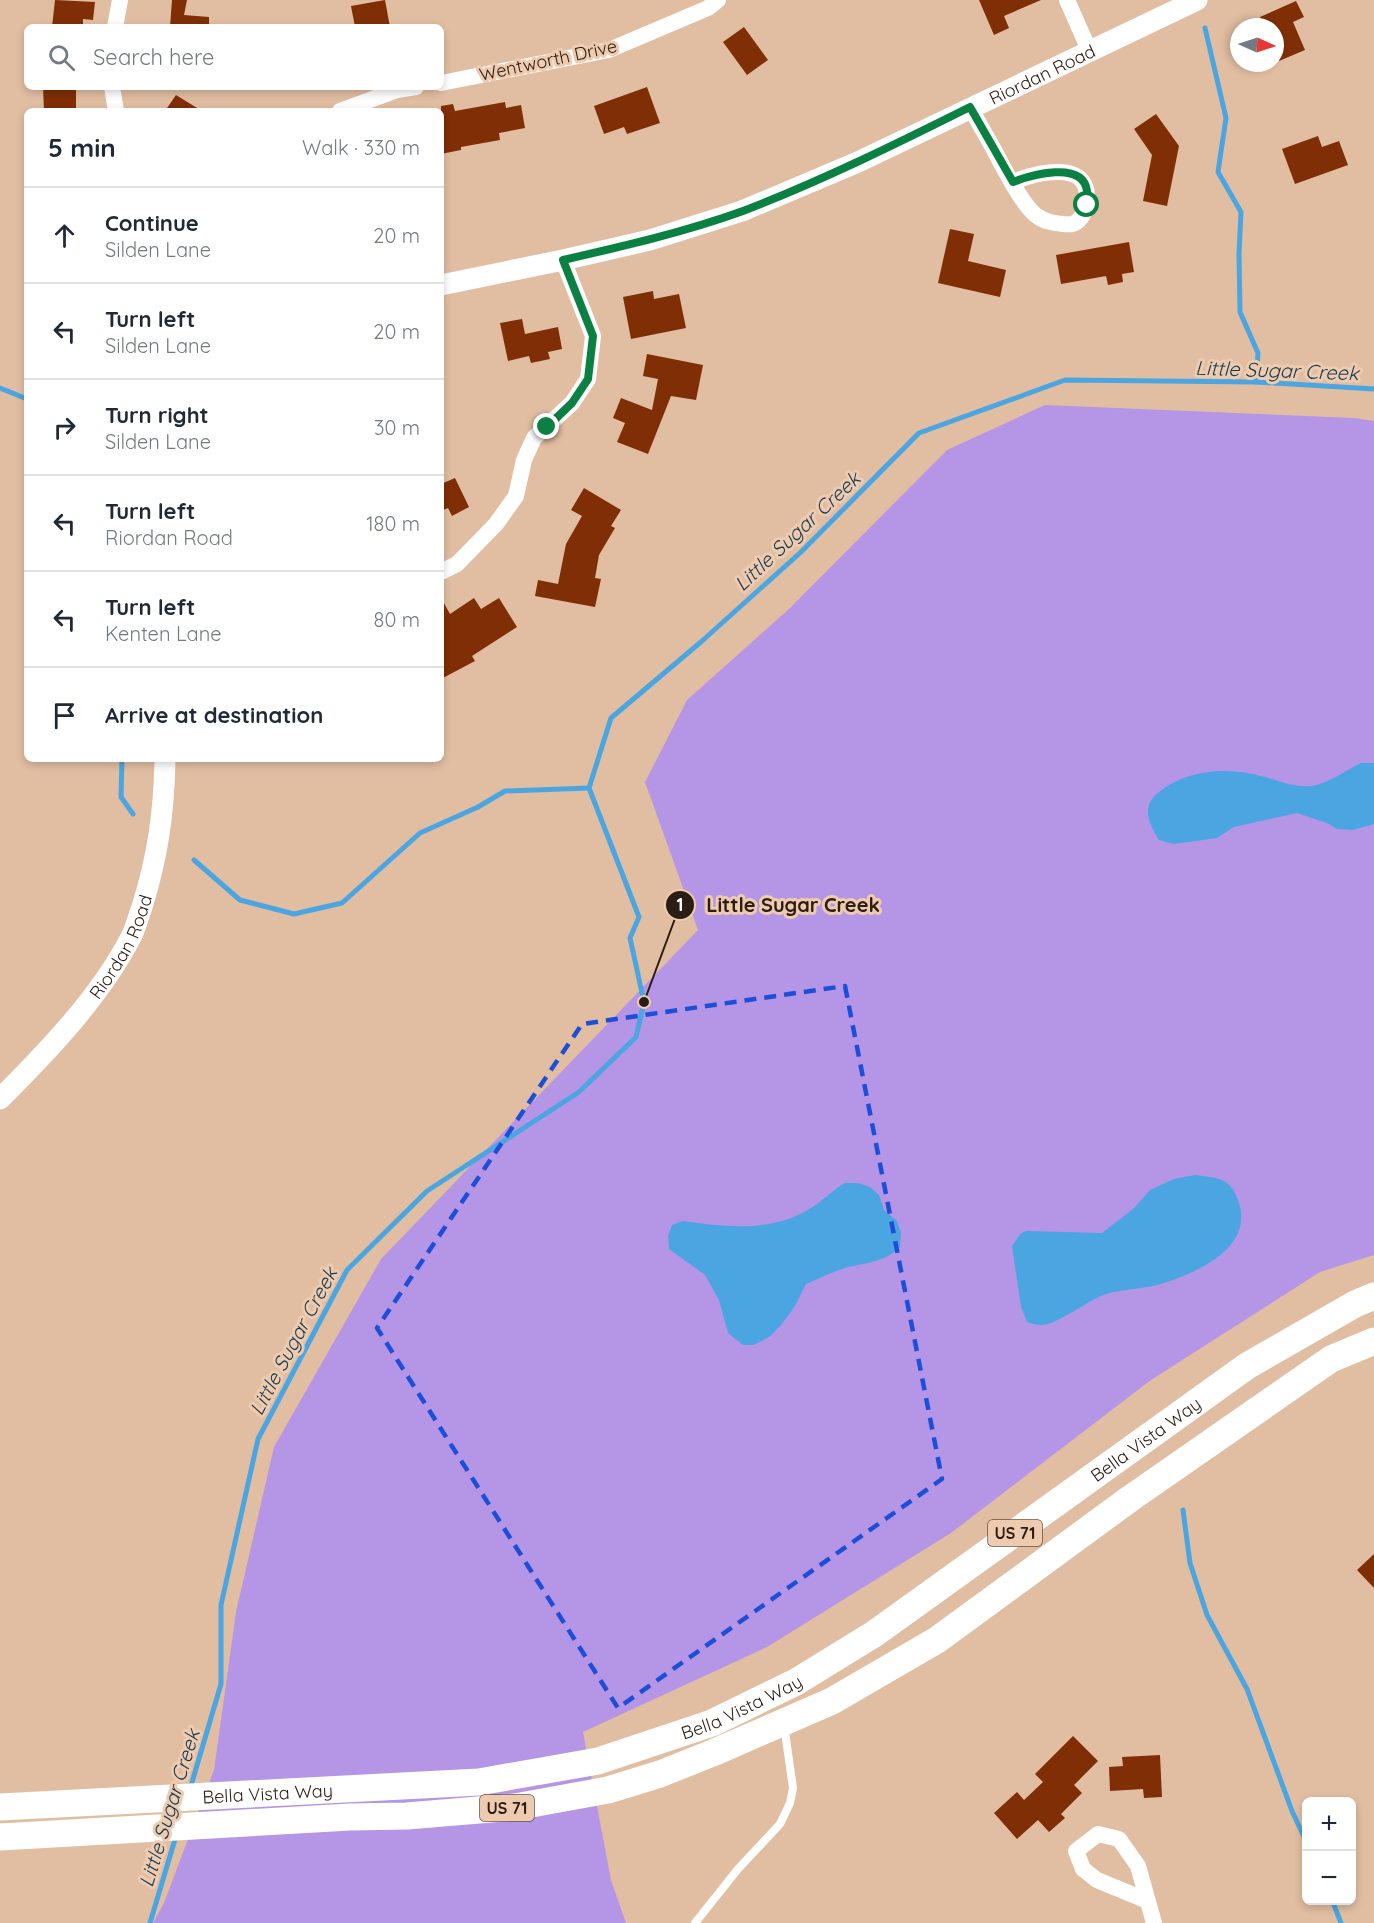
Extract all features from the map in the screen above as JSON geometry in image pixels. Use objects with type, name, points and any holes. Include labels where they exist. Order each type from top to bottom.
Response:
[{"type":"main road","name":"Bella Vista Way","points":[[0,1807],[478,1782],[598,1761],[712,1723],[796,1682],[874,1634],[1247,1366],[1355,1304],[1374,1296]]},
{"type":"main road","name":"Bella Vista Way","points":[[0,1837],[350,1817],[407,1816],[514,1807],[608,1790],[660,1774],[831,1701],[937,1640],[1131,1498],[1331,1359],[1374,1341]]},
{"type":"street","points":[[116,24],[120,0]]},
{"type":"street","name":"Wentworth Drive","points":[[444,82],[609,50],[708,9],[718,0]]},
{"type":"street","points":[[1068,0],[1089,50]]},
{"type":"street","name":"Riordan Road","points":[[444,284],[650,240],[742,211],[858,162],[1197,0]]},
{"type":"street","points":[[112,90],[116,108]]},
{"type":"street","points":[[346,108],[397,90]]},
{"type":"street","points":[[970,107],[1013,182]]},
{"type":"street","points":[[444,570],[457,564],[496,524],[516,496],[524,460],[534,438],[572,403],[588,379],[593,336],[563,260]]},
{"type":"street","name":"Riordan Road","points":[[0,1099],[52,1046],[110,972],[132,935],[150,880],[159,842],[165,762]]},
{"type":"street","points":[[1148,1901],[1097,1881],[1083,1869],[1076,1851],[1098,1834],[1119,1839],[1138,1866],[1148,1901],[1154,1923]]},
{"type":"lane","points":[[695,1923],[738,1869],[780,1824],[790,1803],[793,1788],[784,1722]]},
{"type":"highlighted area","points":[[845,986],[942,1479],[618,1708],[377,1328],[582,1024]]},
{"type":"shaded area","points":[[1045,405],[1355,418],[1374,421],[1374,1255],[1320,1272],[1151,1380],[951,1533],[767,1647],[583,1732],[611,1880],[626,1923],[153,1923],[164,1903],[214,1770],[236,1612],[274,1447],[381,1259],[698,930],[645,782],[687,700],[789,609],[947,450]]},
{"type":"water","points":[[1361,763],[1374,763],[1374,824],[1353,830],[1337,829],[1327,823],[1297,813],[1234,827],[1217,838],[1174,844],[1159,840],[1149,821],[1148,809],[1153,797],[1171,784],[1196,774],[1238,772],[1294,785],[1311,786],[1330,780]]},
{"type":"water","points":[[1195,1175],[1222,1180],[1235,1192],[1238,1200],[1241,1217],[1238,1232],[1231,1245],[1219,1256],[1190,1273],[1161,1284],[1106,1294],[1047,1324],[1038,1325],[1027,1322],[1021,1307],[1012,1246],[1020,1234],[1026,1231],[1102,1233],[1133,1209],[1150,1190],[1174,1179]]},
{"type":"water","points":[[845,1183],[858,1183],[870,1187],[879,1195],[884,1210],[897,1221],[901,1233],[900,1247],[880,1260],[842,1269],[806,1284],[795,1306],[769,1337],[754,1345],[743,1345],[728,1333],[719,1300],[705,1275],[669,1249],[668,1236],[672,1225],[683,1221],[732,1226],[765,1225],[796,1216]]},
{"type":"building","points":[[55,0],[95,2],[93,20],[83,19],[83,24],[52,24]]},
{"type":"building","points":[[172,0],[187,0],[184,15],[209,17],[209,24],[170,24]]},
{"type":"building","points":[[385,0],[389,24],[354,24],[351,6]]},
{"type":"building","points":[[979,0],[1041,0],[1004,16],[1009,28],[994,35]]},
{"type":"building","points":[[1296,1],[1304,17],[1293,22],[1305,50],[1284,59],[1284,18],[1260,17]]},
{"type":"building","points":[[744,27],[768,60],[747,75],[723,42]]},
{"type":"building","points":[[647,87],[660,123],[627,134],[624,127],[604,134],[594,106]]},
{"type":"building","points":[[43,90],[76,90],[76,108],[44,108]]},
{"type":"building","points":[[176,95],[197,108],[167,108]]},
{"type":"building","points":[[505,102],[506,108],[521,105],[525,128],[499,133],[500,140],[461,147],[461,150],[444,153],[444,108],[441,106],[453,104],[455,111]]},
{"type":"building","points":[[1156,114],[1179,146],[1167,206],[1143,201],[1152,155],[1134,129]]},
{"type":"building","points":[[1318,136],[1322,147],[1339,141],[1348,165],[1295,184],[1282,149]]},
{"type":"building","points":[[950,229],[974,234],[968,261],[1006,270],[1000,297],[938,283]]},
{"type":"building","points":[[1129,242],[1134,272],[1122,274],[1123,282],[1108,285],[1106,276],[1061,284],[1056,255]]},
{"type":"building","points":[[653,291],[654,299],[679,294],[686,328],[631,339],[623,297]]},
{"type":"building","points":[[522,319],[525,334],[558,327],[562,349],[548,352],[550,359],[531,363],[529,356],[508,361],[500,323]]},
{"type":"building","points":[[647,354],[703,365],[696,400],[671,396],[648,454],[617,442],[625,423],[613,418],[621,398],[652,410],[658,379],[643,376]]},
{"type":"building","points":[[455,478],[469,507],[452,516],[448,508],[444,510],[444,483]]},
{"type":"building","points":[[584,488],[621,510],[611,526],[615,528],[599,555],[595,578],[601,579],[595,607],[535,596],[538,580],[558,584],[566,544],[582,516],[571,510]]},
{"type":"building","points":[[474,598],[481,609],[499,598],[517,627],[472,656],[475,661],[444,677],[444,603],[450,614]]},
{"type":"building","points":[[1374,1554],[1374,1588],[1357,1570]]},
{"type":"building","points":[[1073,1736],[1098,1761],[1074,1785],[1082,1793],[1061,1814],[1065,1818],[1049,1832],[1038,1820],[1017,1839],[994,1813],[1017,1792],[1024,1800],[1043,1782],[1035,1774]]},
{"type":"building","points":[[1160,1755],[1162,1797],[1144,1798],[1143,1789],[1110,1791],[1109,1767],[1123,1766],[1122,1757]]},
{"type":"waterway","points":[[1205,28],[1226,118],[1218,172],[1241,212],[1240,312],[1258,353],[1256,382]]},
{"type":"waterway","name":"Little Sugar Creek","points":[[190,1789],[221,1684],[221,1605],[258,1439],[347,1270],[427,1191],[579,1092],[636,1037],[644,1002],[630,938],[639,917],[589,788],[611,718],[702,641],[801,552],[919,433],[1065,380],[1256,382],[1374,389]]},
{"type":"waterway","points":[[0,388],[24,398]]},
{"type":"waterway","points":[[122,762],[121,797],[133,814]]},
{"type":"waterway","points":[[194,860],[240,900],[294,914],[342,903],[420,833],[478,807],[505,791],[589,788]]},
{"type":"waterway","points":[[1183,1510],[1190,1563],[1207,1615],[1247,1689],[1302,1832]]},
{"type":"waterway","name":"Little Sugar Creek","points":[[150,1923],[176,1836]]},
{"type":"waterway","points":[[1334,1905],[1341,1923]]},
{"type":"place","name":"Little Sugar Creek","points":[[644,1002]]},
{"type":"route","points":[[547,427],[572,403],[588,379],[593,336],[563,260],[650,240],[742,211],[858,162],[970,107],[1013,182],[1033,174],[1066,172],[1081,179],[1087,189],[1087,205]]}]
